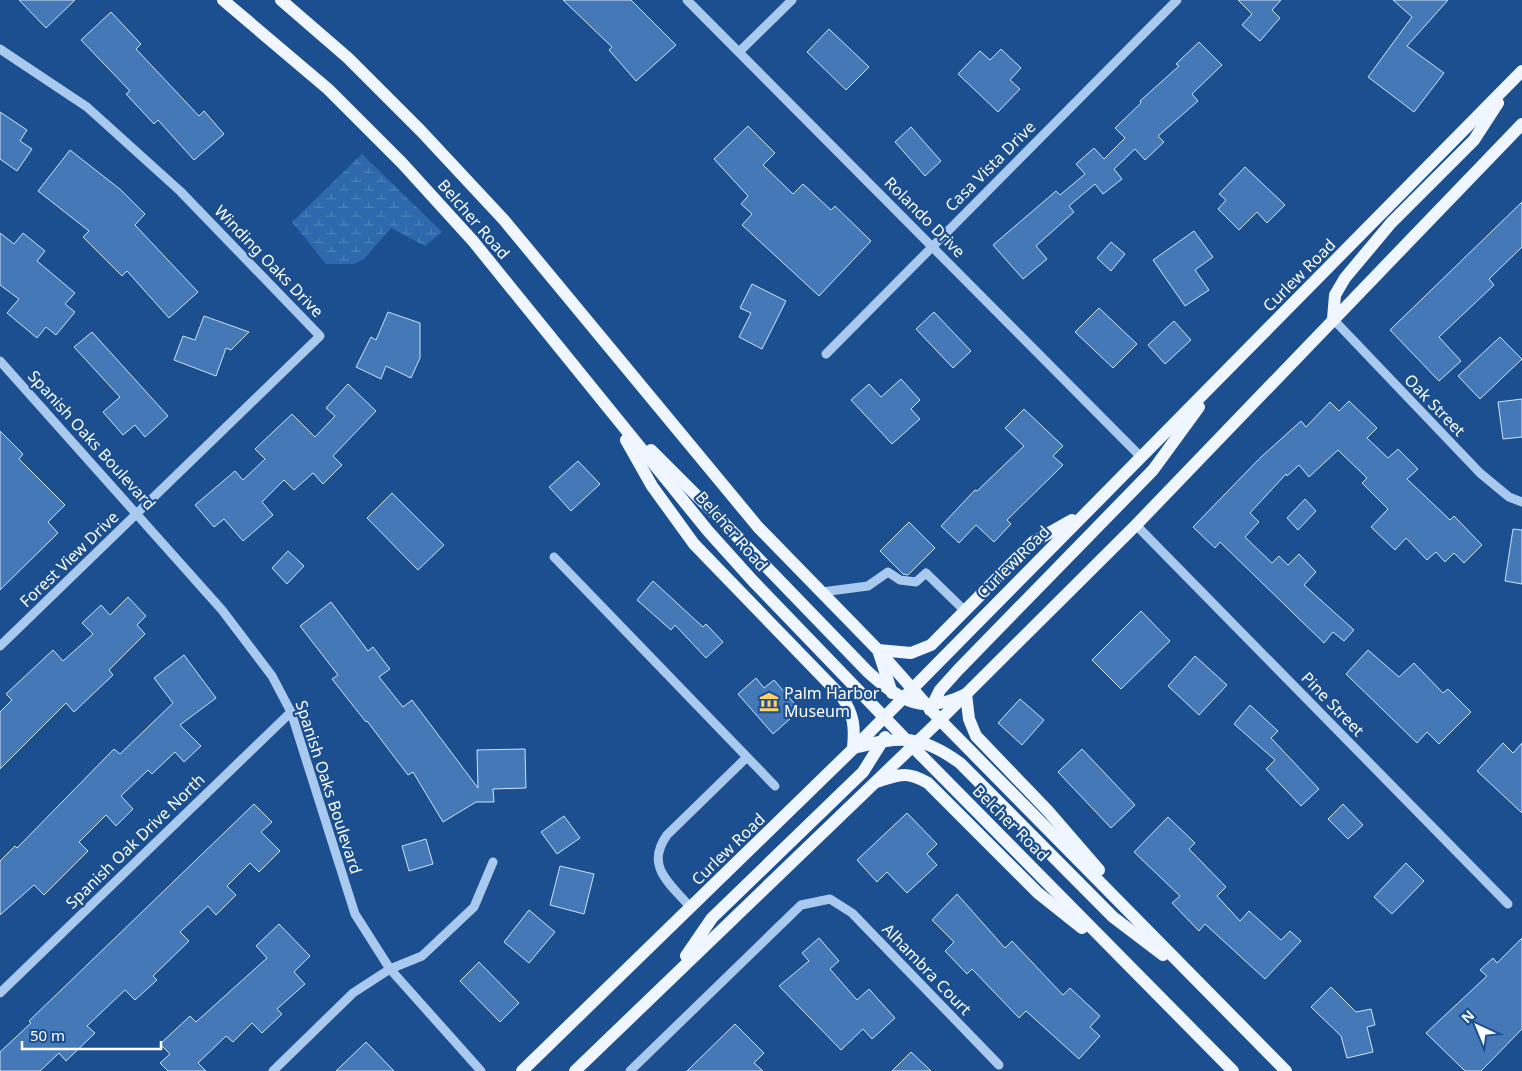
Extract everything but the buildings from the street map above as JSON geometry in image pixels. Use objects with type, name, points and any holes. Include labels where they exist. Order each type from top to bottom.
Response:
[{"type":"main road","name":"Belcher Road","points":[[224,0],[328,89],[402,163],[473,241],[708,531],[889,716],[918,741],[938,772],[1233,1071]]},
{"type":"main road","name":"Belcher Road","points":[[281,0],[354,65],[421,131],[504,220],[758,527],[878,650],[940,720],[1286,1071]]},
{"type":"main road","points":[[1333,319],[1336,295],[1345,278],[1391,223],[1474,140],[1518,75]]},
{"type":"main road","name":"Curlew Road","points":[[522,1071],[853,748],[889,716],[897,696],[912,688],[1518,75]]},
{"type":"main road","points":[[1510,136],[1522,115]]},
{"type":"main road","points":[[575,1071],[940,720],[1136,525],[1522,124]]},
{"type":"main road","points":[[918,741],[929,706],[940,690],[1153,470],[1219,378]]},
{"type":"main road","points":[[608,407],[722,521],[868,672],[897,696],[929,706],[948,703],[966,694]]},
{"type":"main road","points":[[608,407],[652,486],[694,544],[842,697],[851,710],[855,727],[853,748],[883,741],[918,741],[942,750],[960,764],[1113,917],[1198,982]]},
{"type":"main road","points":[[897,696],[878,650],[911,653],[932,645],[1033,542],[1085,513]]},
{"type":"main road","points":[[966,694],[969,718],[976,736],[1048,811],[1170,954]]},
{"type":"main road","points":[[673,976],[712,918],[863,772],[883,741],[889,716]]},
{"type":"main road","points":[[918,741],[938,772]]},
{"type":"main road","points":[[873,783],[899,775],[913,774],[928,783],[1038,893],[1125,962]]},
{"type":"street","name":"Rolando Drive","points":[[687,0],[1140,456]]},
{"type":"street","points":[[739,52],[792,0]]},
{"type":"street","name":"Casa Vista Drive","points":[[826,354],[1177,0]]},
{"type":"street","name":"Winding Oaks Drive","points":[[0,48],[87,107],[109,126],[180,191],[320,336],[138,514]]},
{"type":"street","name":"Oak Street","points":[[1333,319],[1480,473],[1509,497],[1522,502]]},
{"type":"street","name":"Spanish Oaks Boulevard","points":[[0,361],[222,610],[272,676],[291,712],[356,914],[390,969],[481,1071]]},
{"type":"street","name":"Forest View Drive","points":[[0,646],[138,514]]},
{"type":"street","name":"Pine Street","points":[[1136,525],[1508,904]]},
{"type":"street","points":[[554,557],[774,786]]},
{"type":"street","points":[[822,592],[868,586],[888,572],[900,580],[916,582],[926,573],[965,611]]},
{"type":"street","name":"Spanish Oak Drive North","points":[[0,993],[291,712]]},
{"type":"street","points":[[691,908],[661,873],[657,860],[659,847],[667,836],[746,758]]},
{"type":"street","points":[[273,1071],[353,993],[390,969],[422,956],[474,907],[493,862]]},
{"type":"street","name":"Alhambra Court","points":[[630,1071],[801,905],[830,899],[852,913],[999,1065]]},
{"type":"green space","points":[[362,154],[442,232],[425,246],[391,228],[364,259],[354,264],[326,264],[292,222]]},
{"type":"place","name":"Palm Harbor Museum","points":[[769,702]]}]
